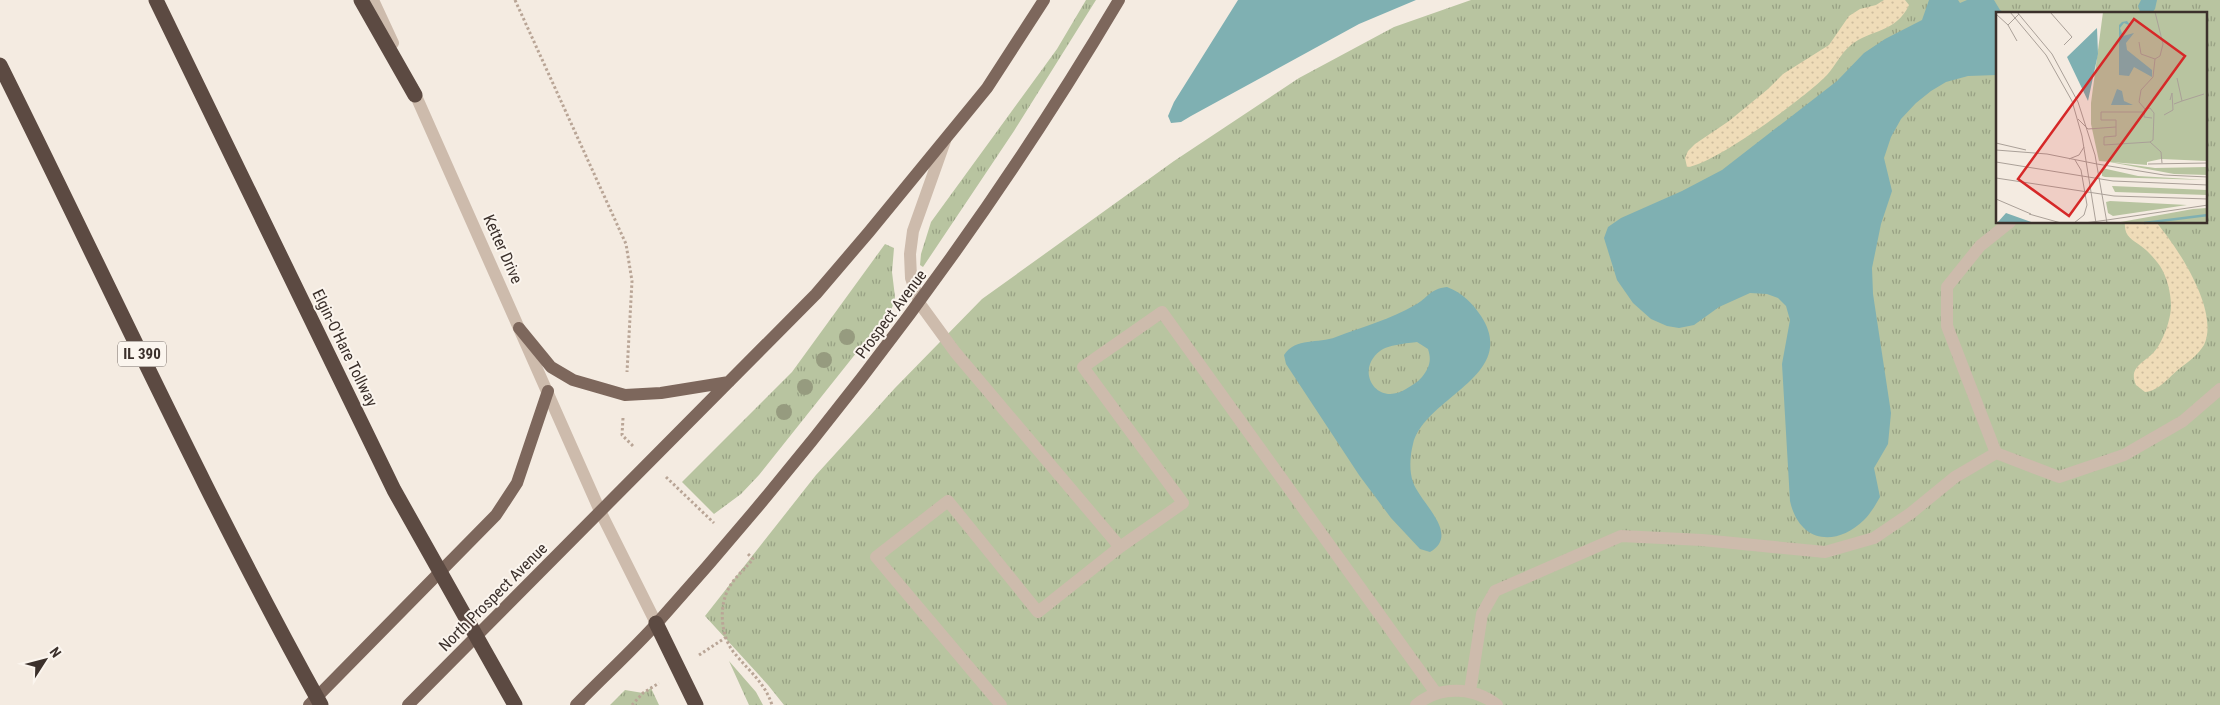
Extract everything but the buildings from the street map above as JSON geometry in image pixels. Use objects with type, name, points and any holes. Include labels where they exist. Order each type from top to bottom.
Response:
[{"type":"highway","name":"Elgin-O'Hare Tollway","points":[[156,0],[394,490],[516,705]]},
{"type":"highway","points":[[361,0],[415,95]]},
{"type":"highway","name":"IL 390","points":[[0,65],[206,484],[286,642],[321,705]]},
{"type":"highway","points":[[656,624],[696,705]]},
{"type":"main road","points":[[600,511],[816,294],[945,142],[987,88],[1044,0]]},
{"type":"main road","name":"Prospect Avenue","points":[[656,624],[823,429],[920,304],[979,220],[1059,98],[1118,0]]},
{"type":"main road","points":[[519,328],[552,367],[573,380],[625,395],[661,393],[729,382]]},
{"type":"main road","points":[[310,705],[496,515],[517,483],[548,391]]},
{"type":"main road","name":"North Prospect Avenue","points":[[408,705],[600,511]]},
{"type":"main road","points":[[576,705],[656,624]]},
{"type":"street","name":"Ketter Drive","points":[[373,0],[600,511],[656,624]]},
{"type":"street","points":[[945,142],[914,231],[910,254],[911,278],[920,304],[955,352],[1120,547]]},
{"type":"street","points":[[2008,224],[1980,246],[1947,287],[1948,326],[1996,453],[2059,477],[2124,455],[2183,421],[2220,389]]},
{"type":"street","points":[[1001,705],[876,557],[948,502],[1038,612],[1120,547],[1183,503],[1084,367],[1162,312],[1436,693]]},
{"type":"street","points":[[1470,691],[1482,614],[1495,592],[1621,536],[1702,540],[1826,552],[1874,538],[1911,513],[1955,477],[1996,453]]},
{"type":"street","points":[[1416,705],[1436,693],[1453,690],[1470,691],[1489,698],[1497,705]]},
{"type":"path","points":[[515,0],[626,244],[632,281],[627,376]]},
{"type":"path","points":[[623,422],[622,436],[636,448]]},
{"type":"path","points":[[676,487],[709,518]]},
{"type":"path","points":[[744,551],[754,559],[730,586],[722,607],[726,638],[734,654],[759,678],[772,705]]},
{"type":"path","points":[[717,642],[726,638]]},
{"type":"path","points":[[632,705],[643,693],[660,683]]},
{"type":"green space","points":[[1086,0],[1096,0],[1014,131],[923,267],[920,265],[921,254],[931,222],[1057,49]]},
{"type":"green space","points":[[1471,0],[2220,0],[2220,705],[784,705],[705,616],[816,475],[895,388],[982,299],[1174,161],[1299,78],[1394,27]]},
{"type":"green space","points":[[885,244],[894,248],[892,272],[895,297],[892,308],[759,475],[741,494],[714,514],[682,482],[792,372]]},
{"type":"green space","points":[[729,661],[756,692],[763,705],[749,705]]},
{"type":"green space","points":[[651,688],[659,705],[610,705],[625,690],[643,693]]},
{"type":"sand","points":[[1884,0],[1905,0],[1909,5],[1904,14],[1890,26],[1851,45],[1827,75],[1781,113],[1717,155],[1699,164],[1687,167],[1685,158],[1688,151],[1695,144],[1729,121],[1783,74],[1829,45],[1849,16],[1860,9],[1876,5]]},
{"type":"sand","points":[[2125,224],[2158,224],[2185,263],[2202,298],[2206,315],[2207,331],[2202,349],[2159,386],[2145,392],[2136,385],[2134,374],[2138,366],[2154,352],[2163,336],[2171,311],[2170,296],[2167,280],[2160,266],[2146,250],[2127,235]]},
{"type":"water","points":[[1238,0],[1416,0],[1359,24],[1181,122],[1171,123],[1168,116],[1174,102]]},
{"type":"water","points":[[1929,0],[1958,0],[1960,3],[1967,0],[1994,0],[2003,12],[1996,12],[1996,75],[1968,76],[1946,82],[1916,103],[1901,119],[1891,137],[1884,158],[1892,191],[1881,224],[1872,268],[1873,294],[1891,413],[1888,444],[1874,468],[1880,497],[1867,517],[1853,529],[1841,535],[1820,536],[1810,532],[1801,525],[1790,501],[1782,364],[1790,320],[1786,306],[1778,298],[1767,294],[1750,293],[1719,307],[1694,325],[1679,328],[1667,326],[1651,319],[1633,303],[1617,280],[1604,238],[1608,227],[1621,218],[1682,191],[1722,170],[1837,81],[1864,53],[1885,39],[1922,20]]},
{"type":"water","points":[[2141,0],[2157,0],[2153,12],[2140,12],[2138,6]]},
{"type":"water","points":[[1441,288],[1453,289],[1471,303],[1481,316],[1490,337],[1488,355],[1480,370],[1421,427],[1413,444],[1410,463],[1413,482],[1440,527],[1441,536],[1438,545],[1430,552],[1420,549],[1391,518],[1359,475],[1286,364],[1284,355],[1289,349],[1301,343],[1336,337],[1396,314],[1415,305],[1432,292]],"holes":[[[1417,342],[1428,349],[1430,361],[1426,371],[1419,380],[1406,389],[1395,393],[1386,393],[1378,390],[1372,384],[1369,377],[1369,368],[1372,359],[1383,349]]]}]
